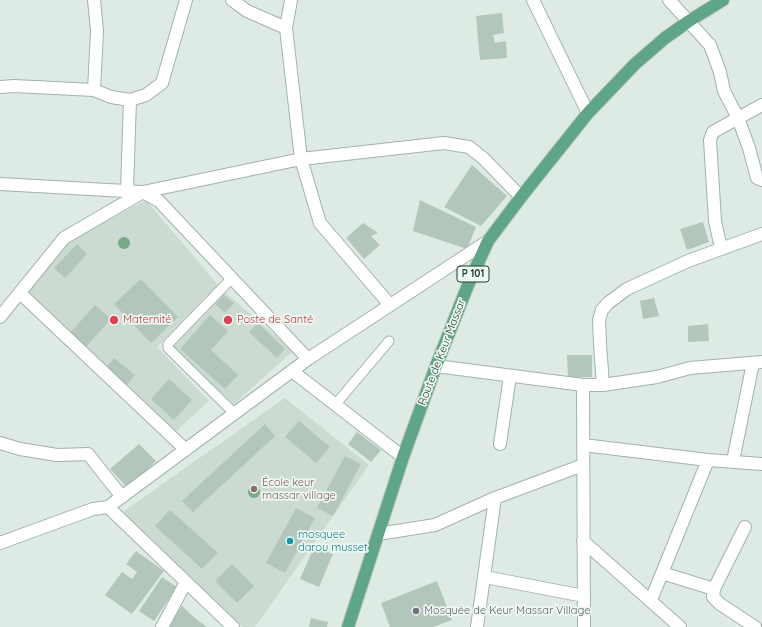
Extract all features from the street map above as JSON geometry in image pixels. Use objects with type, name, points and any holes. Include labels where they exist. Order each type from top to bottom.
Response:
[{"type":"main road","name":"Route de Keur Massar","points":[[348,627],[403,457],[436,366],[468,285],[488,241],[588,113],[635,64],[665,38],[722,0]]},
{"type":"street","points":[[94,0],[97,31],[94,90]]},
{"type":"street","points":[[0,87],[14,86],[94,90],[111,97],[130,100],[146,95],[162,83],[186,0]]},
{"type":"street","points":[[232,0],[247,11],[286,28]]},
{"type":"street","points":[[291,0],[286,28],[301,159],[320,224],[390,305]]},
{"type":"street","points":[[533,0],[588,113]]},
{"type":"street","points":[[669,0],[710,45],[720,72],[724,91],[738,118],[749,148],[757,178],[762,180]]},
{"type":"street","points":[[127,190],[130,100]]},
{"type":"street","points":[[721,248],[715,221],[710,140],[712,132],[762,105]]},
{"type":"street","points":[[0,317],[64,238],[143,192],[301,159],[444,143],[469,148],[482,158],[521,197]]},
{"type":"street","points":[[0,184],[127,190],[143,192],[159,200],[308,359]]},
{"type":"street","points":[[603,385],[599,320],[602,310],[608,303],[627,289],[688,261],[762,234]]},
{"type":"street","points":[[0,543],[93,509],[108,507],[308,359],[488,241]]},
{"type":"street","points":[[20,293],[186,450]]},
{"type":"street","points":[[436,366],[510,376],[603,385],[657,377],[690,368],[758,362],[733,461]]},
{"type":"street","points":[[292,371],[403,457]]},
{"type":"street","points":[[500,444],[510,376]]},
{"type":"street","points":[[583,384],[584,627]]},
{"type":"street","points":[[0,443],[20,449],[57,455],[88,454],[122,497]]},
{"type":"street","points":[[583,445],[708,460],[762,464]]},
{"type":"street","points":[[651,600],[708,460]]},
{"type":"street","points":[[378,534],[435,525],[495,498],[583,465]]},
{"type":"street","points":[[477,627],[495,498]]},
{"type":"street","points":[[108,507],[233,627]]},
{"type":"street","points":[[745,527],[714,589],[713,597],[716,601],[755,627]]},
{"type":"street","points":[[584,540],[680,627]]},
{"type":"street","points":[[662,573],[714,589]]},
{"type":"street","points":[[485,577],[584,596]]},
{"type":"street","points":[[162,627],[186,582]]},
{"type":"lane","points":[[232,278],[168,344],[168,348],[234,413]]},
{"type":"lane","points":[[335,405],[389,341]]},
{"type":"shaded area","name":"Maternité","points":[[146,200],[218,285],[157,347],[209,401],[173,434],[15,294],[73,239]]},
{"type":"shaded area","name":"Poste de Santé","points":[[225,292],[293,351],[234,404],[171,348]]},
{"type":"shaded area","name":"École keur massar village","points":[[285,398],[369,465],[255,627],[243,627],[121,513]]},
{"type":"building","points":[[502,13],[504,33],[493,35],[495,43],[506,41],[507,58],[480,60],[476,16]]},
{"type":"building","points":[[472,165],[507,196],[481,226],[444,207]]},
{"type":"building","points":[[420,200],[476,227],[467,249],[413,231]]},
{"type":"building","points":[[703,222],[709,242],[687,250],[680,229]]},
{"type":"building","points":[[363,223],[378,233],[371,236],[380,245],[364,259],[346,238]]},
{"type":"building","points":[[77,244],[87,254],[65,278],[54,268]]},
{"type":"building","points":[[141,279],[178,317],[151,343],[114,304]]},
{"type":"building","points":[[224,295],[234,303],[225,313],[215,304]]},
{"type":"building","points":[[654,298],[659,316],[643,319],[640,301]]},
{"type":"building","points":[[95,305],[111,319],[85,348],[69,334]]},
{"type":"building","points":[[210,315],[228,331],[211,350],[238,375],[225,389],[180,349]]},
{"type":"building","points":[[258,323],[285,349],[277,358],[249,332]]},
{"type":"building","points":[[708,324],[709,341],[688,342],[688,326]]},
{"type":"building","points":[[567,355],[592,355],[592,377],[568,377]]},
{"type":"building","points":[[114,358],[135,375],[125,387],[104,370]]},
{"type":"building","points":[[169,379],[192,400],[174,420],[151,399]]},
{"type":"building","points":[[299,421],[330,447],[316,463],[285,437]]},
{"type":"building","points":[[265,424],[275,436],[193,512],[182,501]]},
{"type":"building","points":[[357,432],[381,450],[371,462],[348,444]]},
{"type":"building","points":[[139,444],[156,461],[128,488],[110,469]]},
{"type":"building","points":[[345,456],[361,464],[333,516],[317,508]]},
{"type":"building","name":"mosquee darou musset","points":[[296,508],[315,518],[285,573],[266,563]]},
{"type":"building","points":[[170,510],[218,553],[202,569],[155,526]]},
{"type":"building","points":[[314,547],[333,554],[319,587],[300,579]]},
{"type":"building","points":[[136,551],[164,571],[132,614],[105,595],[122,572],[132,579],[137,572],[126,564]]},
{"type":"building","points":[[232,564],[254,586],[237,603],[215,581]]},
{"type":"building","points":[[162,577],[177,587],[154,621],[139,611]]},
{"type":"building","name":"Mosquée de Keur Massar Village","points":[[437,581],[452,620],[433,627],[390,627],[381,603]]},
{"type":"building","points":[[182,606],[196,619],[207,627],[167,627]]},
{"type":"building","points":[[311,618],[328,622],[327,627],[309,627]]},
{"type":"place","name":"Maternité","points":[[114,320]]},
{"type":"place","name":"Poste de Santé","points":[[228,320]]},
{"type":"place","name":"École keur massar village","points":[[254,489]]},
{"type":"place","name":"mosquee darou musset","points":[[290,541]]},
{"type":"place","name":"Mosquée de Keur Massar Village","points":[[416,611]]}]
